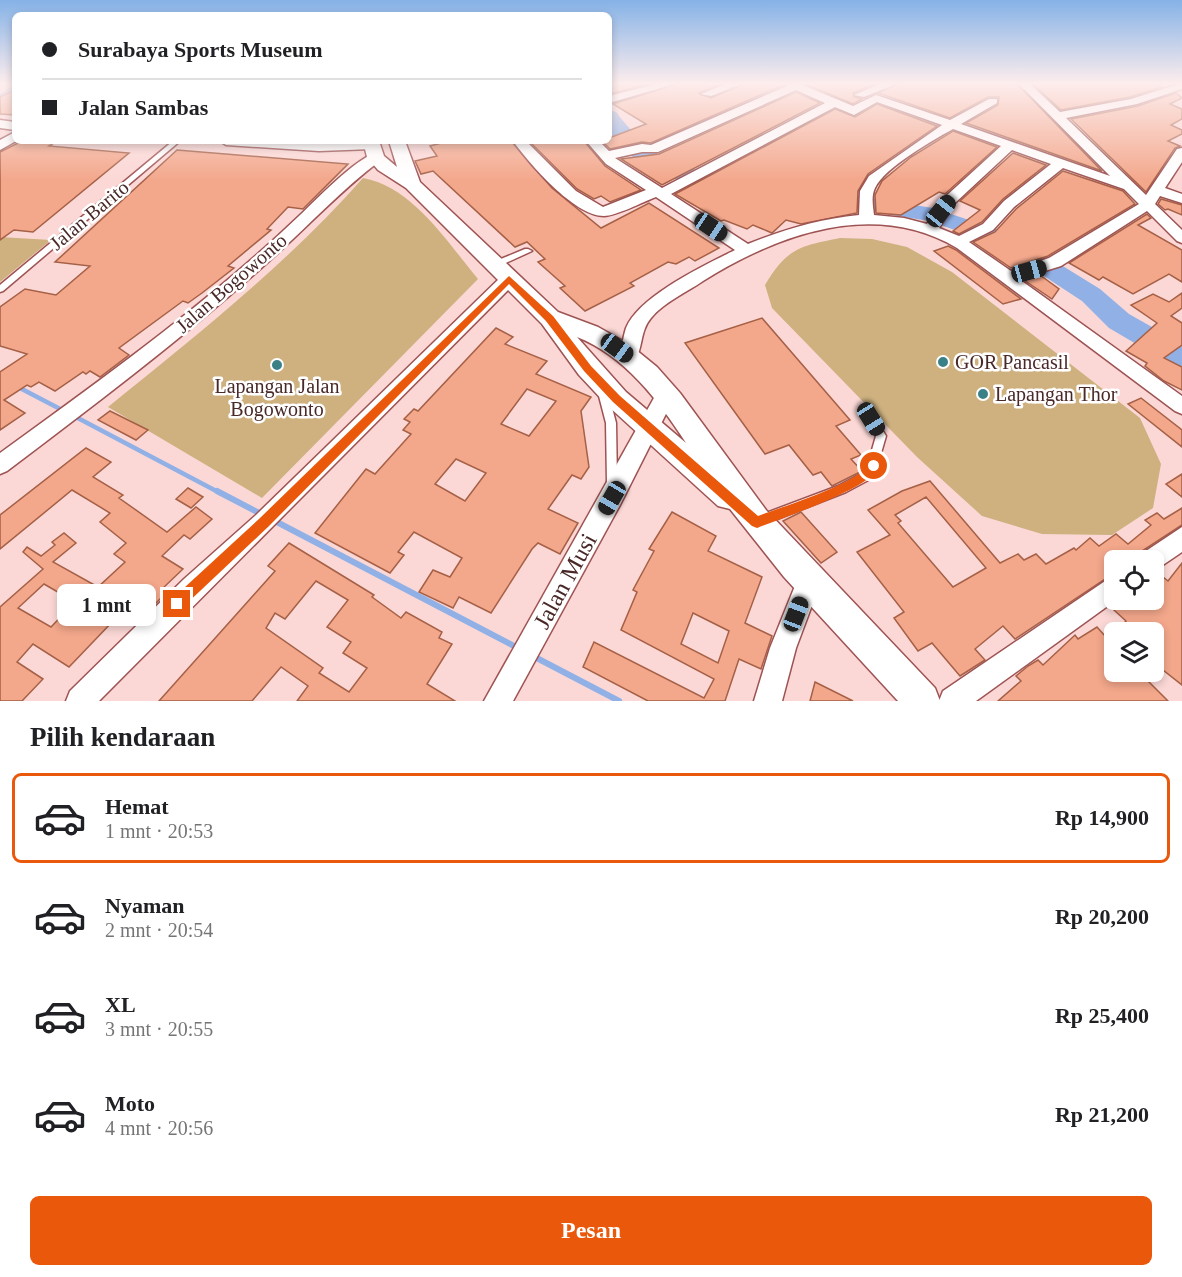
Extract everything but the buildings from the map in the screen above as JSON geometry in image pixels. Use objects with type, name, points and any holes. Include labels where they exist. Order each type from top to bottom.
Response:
[{"type":"street","points":[[606,156],[637,149],[653,149],[724,116]]},
{"type":"street","points":[[522,144],[568,193],[598,212],[604,212],[684,182],[809,116]]},
{"type":"street","points":[[924,116],[1127,186]]},
{"type":"street","points":[[866,207],[873,179],[962,116]]},
{"type":"street","points":[[1057,116],[1182,238]]},
{"type":"street","points":[[272,144],[373,148],[384,166],[412,184],[550,318],[588,368],[648,429],[755,520]]},
{"type":"street","points":[[400,144],[412,184]]},
{"type":"street","points":[[595,144],[606,156],[745,249]]},
{"type":"street","points":[[936,220],[1011,144]]},
{"type":"street","name":"Jalan Bogowonto","points":[[0,465],[239,279],[373,148]]},
{"type":"street","points":[[1003,275],[1012,276],[1050,264],[1147,205],[1182,152]]},
{"type":"street","points":[[958,242],[984,230],[1009,204],[1062,162]]},
{"type":"street","points":[[1156,190],[1182,199]]},
{"type":"street","points":[[629,356],[635,328],[646,312],[745,249],[786,232],[832,223],[866,207],[936,220],[958,242],[1182,406]]},
{"type":"street","points":[[80,701],[194,587],[272,514],[502,272]]},
{"type":"street","points":[[550,318],[588,331],[629,356],[666,394],[755,520],[922,701]]},
{"type":"street","name":"Jalan Musi","points":[[498,701],[612,498],[666,394]]},
{"type":"street","points":[[1164,551],[1182,538]]},
{"type":"street","points":[[768,701],[783,648],[809,581]]},
{"type":"street","points":[[953,701],[1104,594]]},
{"type":"lane","name":"Jalan Barito","points":[[0,289],[173,144]]},
{"type":"lane","points":[[502,272],[528,251]]},
{"type":"lane","points":[[588,368],[607,400],[611,423],[612,498]]},
{"type":"lane","points":[[755,520],[842,489],[870,474],[881,436],[871,419]]},
{"type":"shaded area","name":"Lapangan Jalan Bogowonto","points":[[363,178],[381,183],[398,192],[413,204],[441,233],[478,279],[262,498],[108,407],[208,326],[272,269],[334,210]]},
{"type":"shaded area","points":[[0,237],[51,240],[0,282]]},
{"type":"shaded area","name":"Lapangan Thor","points":[[840,238],[872,239],[907,247],[952,272],[1140,418],[1161,464],[1153,508],[1112,535],[1042,534],[982,516],[917,457],[772,308],[765,285],[780,263],[804,247]]},
{"type":"waterway","points":[[612,120],[637,149],[666,168],[699,179],[741,186]]},
{"type":"waterway","points":[[820,197],[933,215],[1003,239],[1091,295],[1119,321],[1182,357]]},
{"type":"waterway","points":[[18,387],[64,411]]},
{"type":"waterway","points":[[74,416],[220,493]]},
{"type":"waterway","points":[[217,491],[263,515]]},
{"type":"waterway","points":[[273,520],[518,648]]},
{"type":"waterway","points":[[531,655],[619,701]]},
{"type":"place","name":"GOR Pancasil","points":[[943,362]]},
{"type":"place","name":"Lapangan Jalan Bogowonto","points":[[277,365]]},
{"type":"place","name":"Lapangan Thor","points":[[983,394]]},
{"type":"route","points":[[177,604],[264,522],[509,279],[550,318],[588,368],[617,399],[648,429],[757,522],[842,489],[870,474],[874,466]]}]
